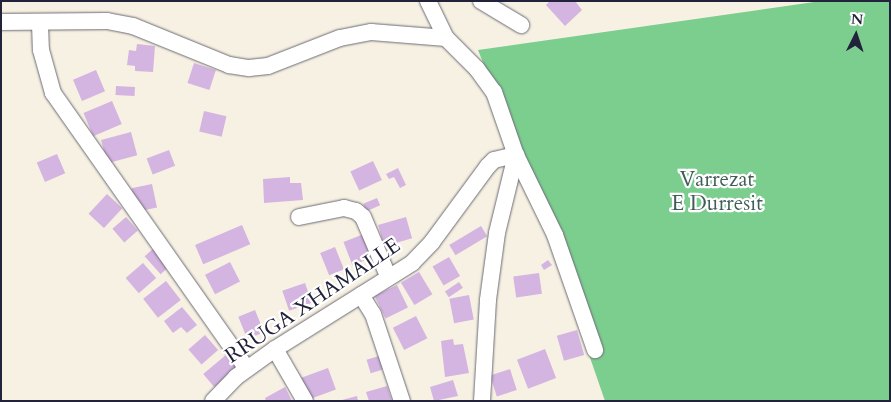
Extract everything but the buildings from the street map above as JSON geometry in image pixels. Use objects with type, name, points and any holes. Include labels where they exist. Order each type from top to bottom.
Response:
[{"type":"street","points":[[428,1],[446,38],[477,69],[494,92],[516,155],[555,235],[595,350]]},
{"type":"street","points":[[481,1],[521,25]]},
{"type":"street","points":[[1,22],[40,24],[107,22],[133,26],[229,65],[248,68],[268,66],[340,38],[370,32],[446,38]]},
{"type":"street","points":[[40,24],[42,50],[53,93],[247,369]]},
{"type":"street","points":[[482,401],[488,300],[497,233],[516,155]]},
{"type":"street","name":"RRUGA XHAMALLE","points":[[213,401],[247,369],[275,349],[388,276],[412,263],[428,247],[494,160],[516,155]]},
{"type":"street","points":[[299,218],[344,208],[356,211],[363,217],[388,276]]},
{"type":"street","points":[[361,295],[373,314],[402,401]]},
{"type":"street","points":[[275,349],[305,401]]},
{"type":"green space","name":"Varrezat E Durresit","points":[[821,1],[890,1],[890,401],[605,401],[520,155],[478,50]]}]
